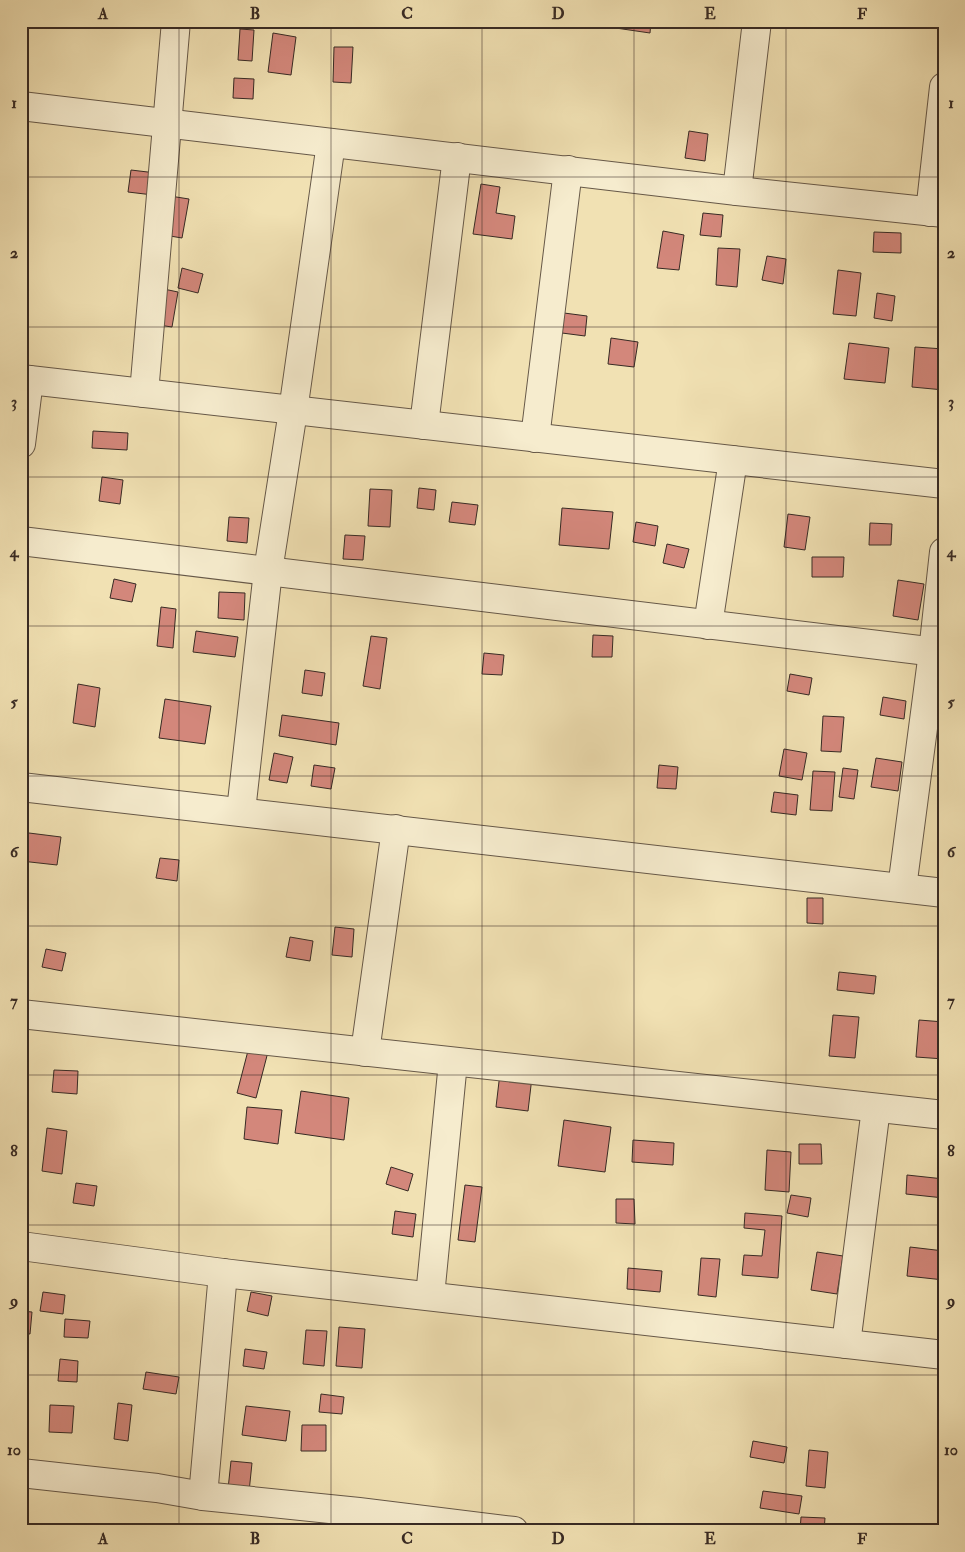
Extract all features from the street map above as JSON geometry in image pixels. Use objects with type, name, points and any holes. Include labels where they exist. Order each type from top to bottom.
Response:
[{"type":"street","points":[[144,393],[176,21]]},
{"type":"street","points":[[737,191],[756,21]]},
{"type":"street","points":[[21,106],[737,191],[937,212],[944,87]]},
{"type":"street","points":[[241,811],[268,571],[331,143]]},
{"type":"street","points":[[424,425],[457,157]]},
{"type":"street","points":[[535,438],[568,170]]},
{"type":"street","points":[[21,444],[25,380],[944,484]]},
{"type":"street","points":[[708,625],[733,460]]},
{"type":"street","points":[[21,542],[938,653]]},
{"type":"street","points":[[902,888],[938,653],[944,552]]},
{"type":"street","points":[[21,787],[944,893]]},
{"type":"street","points":[[366,1052],[396,829]]},
{"type":"street","points":[[21,1014],[944,1115]]},
{"type":"street","points":[[430,1296],[453,1062]]},
{"type":"street","points":[[846,1344],[876,1108]]},
{"type":"street","points":[[21,1246],[223,1273],[944,1355]]},
{"type":"street","points":[[203,1496],[223,1273]]},
{"type":"street","points":[[21,1473],[157,1488],[358,1521],[514,1531]]},
{"type":"building","points":[[541,21],[563,21],[562,26]]},
{"type":"building","points":[[603,21],[651,21],[650,33],[602,26]]},
{"type":"building","points":[[240,29],[254,30],[252,61],[238,60]]},
{"type":"building","points":[[273,33],[296,37],[291,75],[268,72]]},
{"type":"building","points":[[334,47],[353,47],[351,83],[333,82]]},
{"type":"building","points":[[234,78],[254,79],[253,99],[233,98]]},
{"type":"building","points":[[689,131],[708,134],[705,161],[685,158]]},
{"type":"building","points":[[131,170],[156,173],[153,195],[128,192]]},
{"type":"building","points":[[481,184],[500,187],[496,213],[515,216],[512,239],[473,234]]},
{"type":"building","points":[[170,196],[189,199],[182,238],[164,235]]},
{"type":"building","points":[[703,213],[723,215],[721,237],[700,235]]},
{"type":"building","points":[[663,231],[684,235],[679,270],[657,268]]},
{"type":"building","points":[[874,232],[901,233],[901,253],[873,252]]},
{"type":"building","points":[[718,248],[740,249],[737,287],[716,285]]},
{"type":"building","points":[[767,256],[786,259],[783,284],[762,280]]},
{"type":"building","points":[[182,268],[203,274],[198,293],[178,288]]},
{"type":"building","points":[[838,270],[861,273],[856,316],[833,314]]},
{"type":"building","points":[[159,288],[178,292],[172,327],[152,324]]},
{"type":"building","points":[[877,293],[895,296],[892,321],[874,318]]},
{"type":"building","points":[[564,313],[587,316],[585,336],[562,333]]},
{"type":"building","points":[[611,338],[638,342],[634,367],[608,364]]},
{"type":"building","points":[[849,343],[889,348],[885,383],[844,379]]},
{"type":"building","points":[[915,347],[944,349],[944,390],[912,387]]},
{"type":"building","points":[[93,431],[128,433],[127,450],[92,448]]},
{"type":"building","points":[[102,477],[123,480],[120,504],[99,501]]},
{"type":"building","points":[[419,488],[436,490],[434,510],[417,508]]},
{"type":"building","points":[[370,489],[392,490],[390,527],[368,526]]},
{"type":"building","points":[[452,502],[478,505],[475,525],[449,522]]},
{"type":"building","points":[[562,508],[613,512],[609,549],[559,545]]},
{"type":"building","points":[[788,514],[810,517],[805,550],[784,547]]},
{"type":"building","points":[[229,517],[249,518],[247,543],[227,541]]},
{"type":"building","points":[[636,522],[658,526],[655,546],[633,542]]},
{"type":"building","points":[[870,523],[892,524],[891,545],[869,545]]},
{"type":"building","points":[[345,535],[365,536],[363,560],[343,559]]},
{"type":"building","points":[[667,544],[689,549],[684,568],[663,563]]},
{"type":"building","points":[[812,557],[844,557],[843,577],[812,577]]},
{"type":"building","points":[[114,579],[136,584],[132,602],[110,598]]},
{"type":"building","points":[[898,580],[924,584],[918,620],[893,616]]},
{"type":"building","points":[[219,592],[245,593],[244,620],[218,618]]},
{"type":"building","points":[[161,607],[176,609],[173,648],[157,646]]},
{"type":"building","points":[[196,631],[238,637],[235,657],[193,652]]},
{"type":"building","points":[[593,635],[613,636],[612,657],[592,657]]},
{"type":"building","points":[[371,636],[387,638],[380,689],[363,686]]},
{"type":"building","points":[[484,653],[504,655],[502,675],[482,674]]},
{"type":"building","points":[[305,670],[325,673],[322,696],[302,693]]},
{"type":"building","points":[[790,674],[812,678],[809,695],[787,691]]},
{"type":"building","points":[[78,684],[100,688],[95,727],[73,723]]},
{"type":"building","points":[[883,697],[906,701],[904,719],[880,715]]},
{"type":"building","points":[[165,699],[211,706],[205,744],[159,738]]},
{"type":"building","points":[[282,715],[339,723],[336,745],[279,736]]},
{"type":"building","points":[[823,716],[844,717],[841,752],[821,751]]},
{"type":"building","points":[[784,749],[807,753],[802,780],[779,776]]},
{"type":"building","points":[[274,753],[293,757],[287,783],[269,780]]},
{"type":"building","points":[[876,758],[902,762],[898,791],[871,787]]},
{"type":"building","points":[[314,765],[335,768],[331,789],[311,786]]},
{"type":"building","points":[[659,765],[678,767],[676,789],[657,788]]},
{"type":"building","points":[[843,768],[858,770],[854,799],[839,797]]},
{"type":"building","points":[[813,771],[835,772],[832,811],[810,810]]},
{"type":"building","points":[[774,792],[798,795],[796,815],[771,812]]},
{"type":"building","points":[[21,832],[61,837],[57,865],[21,861]]},
{"type":"building","points":[[160,858],[179,860],[177,881],[156,878]]},
{"type":"building","points":[[807,898],[823,898],[823,924],[807,923]]},
{"type":"building","points":[[335,927],[354,929],[352,957],[332,955]]},
{"type":"building","points":[[290,937],[313,941],[310,961],[286,957]]},
{"type":"building","points":[[46,949],[66,953],[62,971],[42,967]]},
{"type":"building","points":[[839,972],[876,976],[874,994],[837,990]]},
{"type":"building","points":[[833,1015],[859,1017],[855,1058],[829,1056]]},
{"type":"building","points":[[919,1020],[944,1022],[944,1059],[916,1057]]},
{"type":"building","points":[[250,1043],[269,1048],[256,1098],[237,1093]]},
{"type":"building","points":[[54,1070],[78,1071],[77,1094],[52,1092]]},
{"type":"building","points":[[500,1073],[532,1077],[528,1111],[496,1107]]},
{"type":"building","points":[[301,1091],[349,1098],[344,1140],[295,1133]]},
{"type":"building","points":[[247,1107],[282,1110],[278,1144],[244,1139]]},
{"type":"building","points":[[564,1120],[611,1127],[605,1172],[558,1166]]},
{"type":"building","points":[[47,1128],[67,1131],[62,1174],[42,1171]]},
{"type":"building","points":[[633,1140],[674,1143],[673,1165],[632,1162]]},
{"type":"building","points":[[799,1144],[821,1144],[822,1164],[799,1164]]},
{"type":"building","points":[[767,1150],[791,1152],[789,1192],[765,1190]]},
{"type":"building","points":[[391,1167],[413,1174],[408,1191],[386,1184]]},
{"type":"building","points":[[907,1175],[944,1179],[944,1198],[906,1194]]},
{"type":"building","points":[[76,1183],[97,1186],[94,1206],[73,1203]]},
{"type":"building","points":[[465,1185],[482,1187],[475,1242],[458,1240]]},
{"type":"building","points":[[791,1195],[811,1198],[808,1217],[787,1213]]},
{"type":"building","points":[[616,1199],[634,1199],[635,1224],[616,1223]]},
{"type":"building","points":[[395,1211],[416,1214],[413,1237],[392,1234]]},
{"type":"building","points":[[745,1213],[782,1216],[778,1278],[742,1275],[744,1255],[762,1256],[765,1230],[744,1228]]},
{"type":"building","points":[[910,1247],[944,1251],[944,1280],[907,1276]]},
{"type":"building","points":[[817,1252],[843,1256],[837,1294],[811,1290]]},
{"type":"building","points":[[701,1258],[720,1259],[716,1297],[698,1295]]},
{"type":"building","points":[[628,1268],[662,1271],[660,1292],[627,1289]]},
{"type":"building","points":[[43,1292],[65,1295],[63,1314],[40,1311]]},
{"type":"building","points":[[251,1292],[272,1296],[268,1316],[247,1311]]},
{"type":"building","points":[[21,1311],[32,1312],[30,1334],[21,1333]]},
{"type":"building","points":[[65,1319],[90,1321],[88,1338],[64,1337]]},
{"type":"building","points":[[339,1327],[365,1329],[362,1368],[336,1366]]},
{"type":"building","points":[[306,1330],[327,1331],[324,1366],[303,1364]]},
{"type":"building","points":[[245,1349],[267,1352],[264,1369],[243,1366]]},
{"type":"building","points":[[60,1359],[78,1361],[77,1382],[58,1381]]},
{"type":"building","points":[[146,1372],[179,1377],[176,1394],[143,1389]]},
{"type":"building","points":[[321,1394],[344,1397],[342,1414],[319,1412]]},
{"type":"building","points":[[118,1403],[132,1405],[128,1441],[114,1439]]},
{"type":"building","points":[[50,1405],[74,1406],[72,1433],[49,1432]]},
{"type":"building","points":[[246,1406],[290,1411],[286,1441],[242,1435]]},
{"type":"building","points":[[302,1425],[326,1425],[326,1451],[301,1451]]},
{"type":"building","points":[[753,1441],[787,1447],[784,1463],[750,1457]]},
{"type":"building","points":[[809,1450],[828,1452],[825,1488],[806,1486]]},
{"type":"building","points":[[231,1461],[252,1463],[249,1492],[228,1489]]},
{"type":"building","points":[[763,1491],[802,1496],[799,1514],[760,1508]]},
{"type":"building","points":[[801,1517],[825,1518],[824,1531],[800,1531]]},
{"type":"building","points":[[377,1528],[397,1530],[397,1531],[377,1531]]},
{"type":"building","points":[[840,1529],[859,1529],[859,1531],[840,1531]]}]
